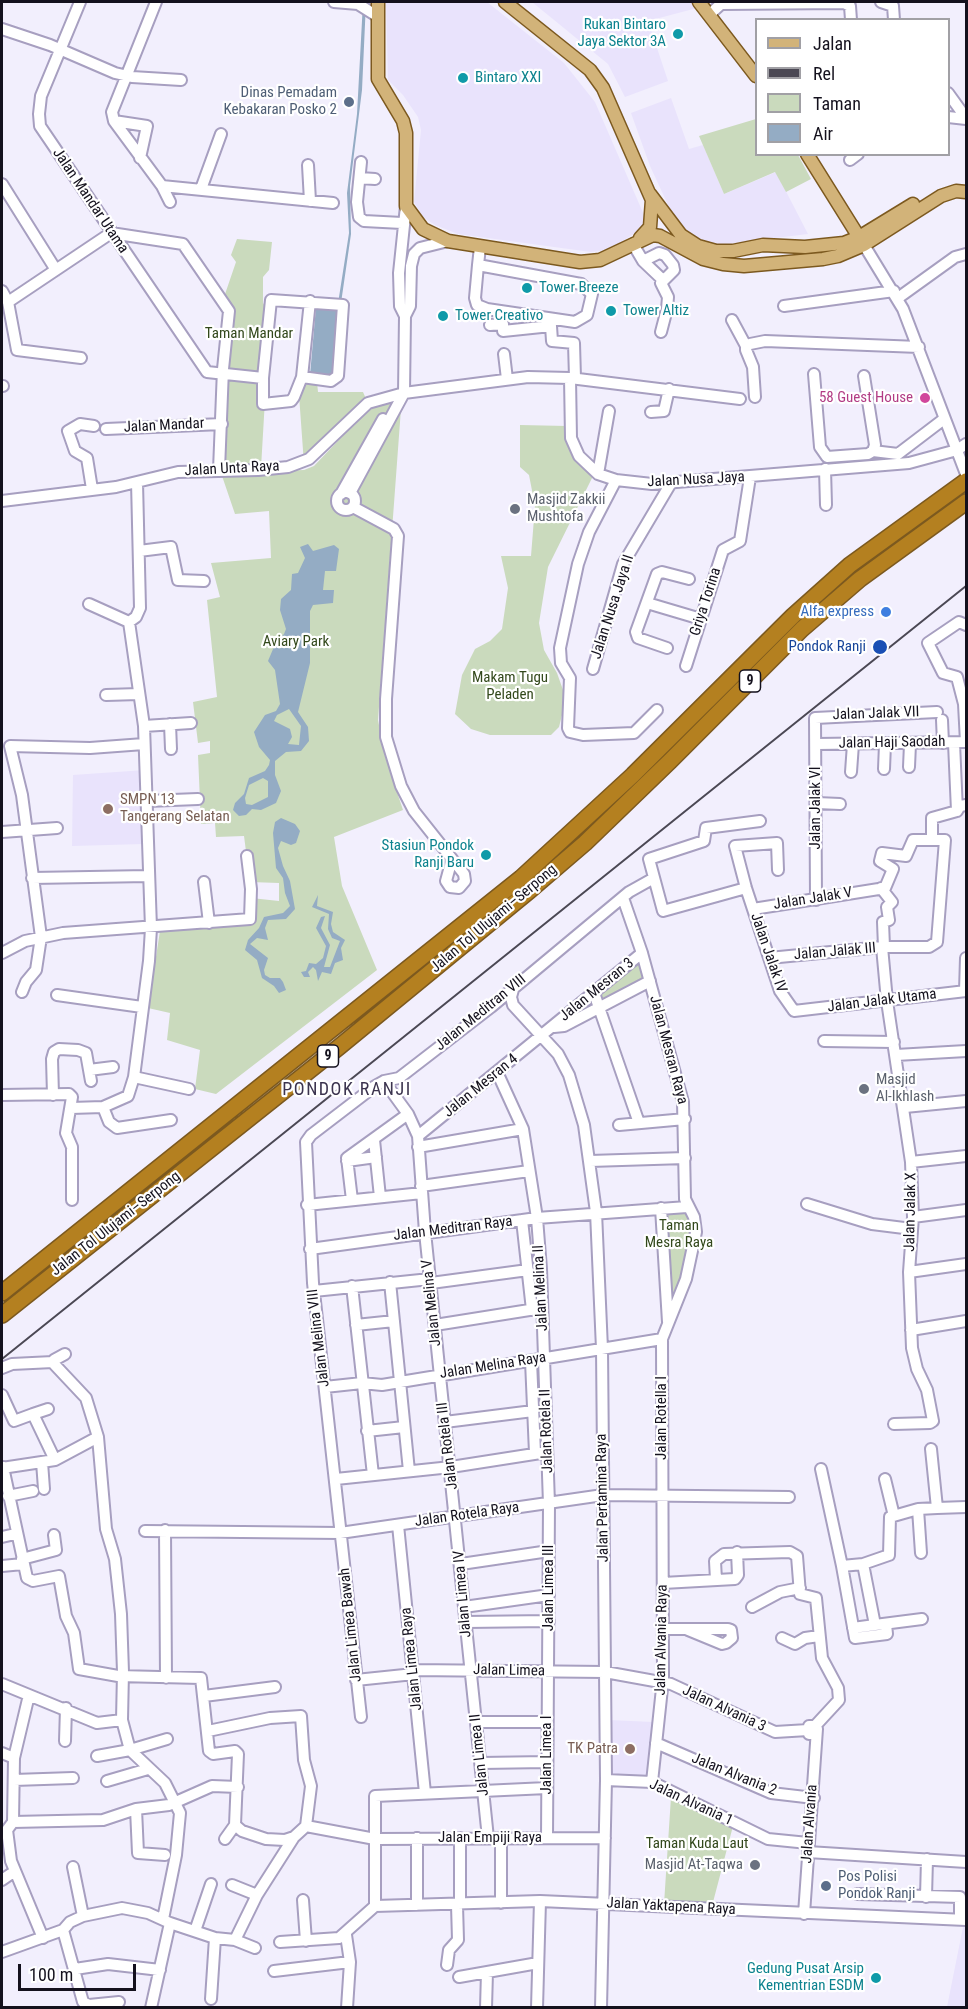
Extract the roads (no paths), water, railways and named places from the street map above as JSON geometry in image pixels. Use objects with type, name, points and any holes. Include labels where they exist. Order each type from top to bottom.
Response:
[{"type":"highway","name":"Jalan Tol Ulujami–Serpong","points":[[2,1293],[521,878],[633,775],[825,587],[858,559],[966,481]]},
{"type":"highway","name":"Jalan Tol Ulujami–Serpong","points":[[2,1315],[339,1047],[529,891],[585,843],[802,629],[860,579],[966,502]]},
{"type":"main road","points":[[505,2],[590,70],[603,88],[650,194],[676,230],[698,246],[734,251],[763,245],[830,245],[862,241],[941,196],[956,191],[966,192]]},
{"type":"main road","points":[[699,2],[755,75]]},
{"type":"main road","points":[[375,10],[378,79],[403,120],[406,133],[406,206],[423,229],[448,241],[580,262],[600,260],[653,235],[660,236],[689,252],[723,264],[744,266],[823,259],[838,256],[946,184],[966,183]]},
{"type":"main road","points":[[808,156],[862,241]]},
{"type":"main road","points":[[635,244],[647,234],[650,227],[653,214],[650,194]]},
{"type":"main road","points":[[763,245],[766,254],[764,263]]},
{"type":"street","name":"Jalan Mandar Utama","points":[[80,2],[42,96],[40,126],[203,368],[207,372],[223,375]]},
{"type":"street","points":[[156,2],[112,107],[114,121],[162,186],[170,202]]},
{"type":"street","points":[[334,2],[350,2],[375,10]]},
{"type":"street","points":[[881,2],[893,6],[894,18]]},
{"type":"street","points":[[710,14],[721,4],[844,3],[850,6],[851,18]]},
{"type":"street","points":[[2,29],[61,49],[125,75],[181,80]]},
{"type":"street","points":[[950,95],[966,118]]},
{"type":"street","points":[[950,117],[966,118]]},
{"type":"street","points":[[114,121],[147,126],[140,159]]},
{"type":"street","points":[[201,189],[221,134]]},
{"type":"street","points":[[361,162],[357,202],[360,219],[402,223]]},
{"type":"street","points":[[308,165],[310,201]]},
{"type":"street","points":[[360,178],[375,179]]},
{"type":"street","points":[[2,184],[57,270]]},
{"type":"street","points":[[162,186],[333,203]]},
{"type":"street","points":[[405,316],[400,306],[402,223],[406,206]]},
{"type":"street","points":[[8,302],[111,233],[183,244],[229,309],[223,375],[219,470]]},
{"type":"street","points":[[401,243],[411,243],[420,248],[448,241]]},
{"type":"street","points":[[862,241],[896,295],[919,346],[944,419],[961,449],[966,474]]},
{"type":"street","points":[[635,244],[663,280]]},
{"type":"street","points":[[478,265],[581,284],[592,294],[587,315],[575,322],[487,309],[477,305],[475,298],[478,265],[480,247]]},
{"type":"street","points":[[420,248],[411,266],[410,306],[405,316],[404,393],[390,409],[345,494],[337,499],[340,508],[345,510],[353,507],[394,529],[398,536],[386,699],[386,737],[401,786],[414,811],[452,859],[462,872],[465,881],[459,888],[453,888],[448,884],[447,875],[452,859]]},
{"type":"street","points":[[673,265],[689,252]]},
{"type":"street","points":[[647,259],[655,254],[664,255],[673,265],[674,270],[661,283],[668,297],[661,332]]},
{"type":"street","points":[[784,306],[896,295],[955,257],[966,254]]},
{"type":"street","points":[[580,262],[581,284]]},
{"type":"street","points":[[2,291],[8,302],[17,350],[81,358]]},
{"type":"street","points":[[302,377],[331,381],[338,376],[339,304],[310,301],[272,300],[261,402],[266,404],[291,401],[302,377],[310,301]]},
{"type":"street","points":[[732,320],[746,346],[753,367],[755,397]]},
{"type":"street","name":"Jalan Nusa Jaya","points":[[490,325],[503,324],[503,331],[550,326],[552,341],[574,343],[571,438],[579,456],[598,474],[616,480],[652,484],[670,483],[909,463],[961,449]]},
{"type":"street","points":[[746,346],[765,341],[919,346]]},
{"type":"street","points":[[504,354],[507,379]]},
{"type":"street","points":[[223,375],[263,378]]},
{"type":"street","points":[[814,375],[822,453],[827,457],[868,454],[873,451],[898,454],[944,419]]},
{"type":"street","points":[[864,375],[875,445],[873,451]]},
{"type":"street","points":[[404,393],[507,379],[572,378],[740,399]]},
{"type":"street","points":[[651,412],[664,411],[669,389]]},
{"type":"street","name":"Jalan Unta Raya","points":[[2,501],[137,482],[178,472],[267,470],[301,463],[317,452],[363,406],[404,393]]},
{"type":"street","points":[[598,474],[609,411]]},
{"type":"street","points":[[92,489],[87,458],[75,451],[68,431],[80,424],[94,426]]},
{"type":"street","name":"Jalan Mandar","points":[[106,429],[222,424]]},
{"type":"street","points":[[825,469],[826,505]]},
{"type":"street","name":"Griya Torina","points":[[686,666],[723,550],[740,541],[750,477]]},
{"type":"street","points":[[616,480],[589,532],[578,564],[560,648],[561,663],[570,678],[568,728],[570,732],[583,735],[634,733],[657,710]]},
{"type":"street","points":[[129,622],[136,617],[140,608],[137,482]]},
{"type":"street","name":"Jalan Nusa Jaya II","points":[[592,669],[623,564],[670,483]]},
{"type":"street","points":[[345,494],[354,498],[353,507]]},
{"type":"street","points":[[139,551],[171,547],[178,580],[204,581]]},
{"type":"street","points":[[667,648],[636,636],[659,572],[689,579]]},
{"type":"street","points":[[647,603],[700,619]]},
{"type":"street","points":[[89,604],[129,622]]},
{"type":"street","points":[[71,1108],[103,1107],[128,1096],[134,1077],[150,928],[144,726],[129,622]]},
{"type":"street","points":[[966,625],[959,622],[928,643],[943,673],[957,677],[964,714],[966,742]]},
{"type":"street","points":[[106,695],[139,694]]},
{"type":"street","name":"Jalan Jalak VII","points":[[816,717],[940,716],[948,743]]},
{"type":"street","name":"Jalan Jalak VI","points":[[816,717],[816,900]]},
{"type":"street","points":[[144,726],[191,723]]},
{"type":"street","points":[[170,724],[171,749]]},
{"type":"street","name":"Jalan Haji Saodah","points":[[817,744],[966,742]]},
{"type":"street","points":[[932,840],[932,818],[962,808],[948,743]]},
{"type":"street","points":[[22,992],[26,982],[36,970],[41,937],[22,795],[10,746],[70,748],[144,744]]},
{"type":"street","points":[[851,772],[853,744]]},
{"type":"street","points":[[884,769],[885,744]]},
{"type":"street","points":[[909,767],[910,744]]},
{"type":"street","points":[[147,801],[198,799]]},
{"type":"street","points":[[816,803],[840,804]]},
{"type":"street","points":[[746,888],[663,911],[649,858],[704,841],[706,828],[760,821]]},
{"type":"street","points":[[2,832],[57,828]]},
{"type":"street","points":[[912,840],[945,840],[937,942],[929,947],[883,947],[883,922],[889,920],[887,907],[892,902],[877,888],[885,888],[893,869],[880,861],[882,853],[906,856],[912,840]]},
{"type":"street","name":"Jalan Jalak IV","points":[[778,870],[777,843],[736,845],[746,888],[780,991],[790,1008],[797,1011]]},
{"type":"street","points":[[3,949],[41,937],[81,931],[150,928],[250,919],[251,889],[247,856]]},
{"type":"street","points":[[447,875],[455,870],[462,872]]},
{"type":"street","points":[[32,878],[148,876]]},
{"type":"street","name":"Jalan Meditran VIII","points":[[306,1142],[311,1135],[384,1081],[399,1078],[491,1007],[623,898],[654,878]]},
{"type":"street","points":[[204,882],[209,923]]},
{"type":"street","name":"Jalan Jalak V","points":[[753,909],[877,888]]},
{"type":"street","name":"Jalan Mesran Raya","points":[[623,898],[642,953],[683,1102],[687,1207],[695,1224],[695,1241],[686,1279],[662,1339]]},
{"type":"street","name":"Jalan Jalak III","points":[[769,958],[883,947],[887,1001]]},
{"type":"street","name":"Jalan Mesran 3","points":[[543,1036],[554,1027],[558,1019],[642,953]]},
{"type":"street","points":[[966,958],[966,991]]},
{"type":"street","name":"Jalan Mesran 3","points":[[554,1027],[564,1026],[650,981]]},
{"type":"street","points":[[514,986],[511,997],[517,1010]]},
{"type":"street","name":"Jalan Jalak Utama","points":[[797,1011],[966,991]]},
{"type":"street","points":[[594,993],[639,1124]]},
{"type":"street","points":[[57,995],[142,1006]]},
{"type":"street","name":"Jalan Jalak X","points":[[887,1001],[911,1162],[912,1223],[909,1272],[914,1360],[927,1390],[933,1421],[894,1424]]},
{"type":"street","points":[[491,1007],[517,1010]]},
{"type":"street","name":"Jalan Pertamina Raya","points":[[517,1010],[558,1054],[569,1075],[578,1101],[590,1161],[596,1212],[602,1349],[606,1672],[601,2007]]},
{"type":"street","name":"Jalan Mesran 4","points":[[418,1136],[543,1036]]},
{"type":"street","points":[[824,1041],[894,1042]]},
{"type":"street","points":[[53,1095],[54,1052],[59,1049],[82,1050],[86,1053],[90,1076],[112,1067]]},
{"type":"street","points":[[896,1055],[966,1052]]},
{"type":"street","name":"Jalan Melina II","points":[[498,1072],[523,1129],[537,1218],[539,1244],[537,1309]]},
{"type":"street","points":[[134,1077],[189,1089]]},
{"type":"street","points":[[384,1081],[408,1114],[418,1136]]},
{"type":"street","points":[[2,1095],[71,1095],[66,1133],[72,1147],[72,1200]]},
{"type":"street","points":[[904,1107],[966,1101]]},
{"type":"street","points":[[103,1107],[109,1122],[117,1128],[171,1120]]},
{"type":"street","points":[[347,1161],[408,1114]]},
{"type":"street","points":[[619,1125],[685,1119]]},
{"type":"street","points":[[418,1148],[523,1129]]},
{"type":"street","name":"Jalan Melina V","points":[[418,1136],[425,1232],[440,1374]]},
{"type":"street","points":[[374,1140],[380,1197]]},
{"type":"street","name":"Jalan Melina VIII","points":[[306,1142],[310,1249],[336,1479],[332,1534]]},
{"type":"street","points":[[911,1162],[966,1156]]},
{"type":"street","points":[[347,1161],[375,1157]]},
{"type":"street","points":[[590,1161],[685,1158]]},
{"type":"street","points":[[347,1161],[352,1200]]},
{"type":"street","points":[[307,1205],[380,1197],[529,1171]]},
{"type":"street","points":[[807,1204],[872,1224],[912,1223],[966,1210]]},
{"type":"street","points":[[596,1212],[687,1207]]},
{"type":"street","points":[[661,1208],[668,1325]]},
{"type":"street","name":"Jalan Meditran Raya","points":[[310,1249],[425,1232],[596,1212]]},
{"type":"street","name":"Jalan Melina II","points":[[522,1220],[528,1270],[537,1309],[544,1358]]},
{"type":"street","points":[[525,1245],[539,1244]]},
{"type":"street","points":[[909,1272],[966,1264]]},
{"type":"street","points":[[314,1290],[390,1282],[431,1281],[528,1270]]},
{"type":"street","points":[[390,1282],[409,1471]]},
{"type":"street","points":[[352,1286],[373,1475]]},
{"type":"street","points":[[435,1325],[537,1309]]},
{"type":"street","points":[[356,1325],[394,1321]]},
{"type":"street","points":[[911,1330],[966,1321]]},
{"type":"street","name":"Jalan Melina Raya","points":[[325,1387],[362,1383],[382,1385],[399,1380],[662,1339]]},
{"type":"street","name":"Jalan Rotella I","points":[[662,1339],[662,1497]]},
{"type":"street","points":[[2,1368],[12,1364],[54,1362],[65,1354]]},
{"type":"street","name":"Jalan Rotela II","points":[[544,1358],[549,1504]]},
{"type":"street","points":[[531,1361],[535,1453]]},
{"type":"street","points":[[54,1362],[86,1398],[98,1437],[106,1528],[115,1559],[123,1676],[122,1720],[130,1750],[165,1783],[176,1802],[180,1822],[160,1970],[151,2007]]},
{"type":"street","name":"Jalan Rotela III","points":[[440,1374],[455,1517]]},
{"type":"street","points":[[2,1395],[14,1421],[48,1409]]},
{"type":"street","points":[[445,1422],[533,1411]]},
{"type":"street","points":[[33,1414],[55,1460]]},
{"type":"street","points":[[367,1431],[404,1426]]},
{"type":"street","points":[[98,1437],[55,1460],[2,1467],[5,1493],[29,1581],[59,1576],[66,1616],[74,1633],[79,1669],[123,1676],[201,1678],[209,1751],[213,1754],[235,1751],[238,1754],[235,1825],[225,1839]]},
{"type":"street","points":[[931,1449],[938,1508]]},
{"type":"street","points":[[336,1479],[451,1467],[547,1452]]},
{"type":"street","points":[[5,1493],[39,1490],[42,1462]]},
{"type":"street","points":[[821,1469],[853,1628],[922,1619]]},
{"type":"street","points":[[885,1479],[894,1516]]},
{"type":"street","name":"Jalan Rotela Raya","points":[[145,1531],[332,1534],[603,1495],[789,1497]]},
{"type":"street","name":"Jalan Alvania Raya","points":[[652,1782],[663,1682],[662,1497]]},
{"type":"street","name":"Jalan Limea III","points":[[549,1504],[549,1672]]},
{"type":"street","points":[[842,1566],[863,1564],[889,1555],[888,1521],[894,1516],[918,1509],[966,1507]]},
{"type":"street","points":[[918,1509],[921,1553]]},
{"type":"street","name":"Jalan Limea IV","points":[[455,1517],[471,1671]]},
{"type":"street","name":"Jalan Limea Raya","points":[[398,1525],[425,1793]]},
{"type":"street","points":[[165,1530],[166,1678]]},
{"type":"street","points":[[2,1537],[15,1533]]},
{"type":"street","name":"Jalan Limea Bawah","points":[[332,1534],[361,1717]]},
{"type":"street","points":[[2,1566],[23,1562],[56,1550],[54,1535]]},
{"type":"street","points":[[461,1564],[549,1551]]},
{"type":"street","points":[[663,1583],[738,1578],[737,1552]]},
{"type":"street","points":[[716,1580],[716,1558],[737,1552],[790,1552],[797,1556],[800,1594],[816,1598],[822,1658],[838,1688],[839,1700],[813,1730]]},
{"type":"street","points":[[863,1564],[881,1624]]},
{"type":"street","points":[[752,1607],[780,1592],[800,1588]]},
{"type":"street","points":[[464,1607],[549,1595]]},
{"type":"street","points":[[466,1622],[549,1621]]},
{"type":"street","points":[[664,1629],[688,1630]]},
{"type":"street","points":[[782,1638],[795,1644],[805,1638],[819,1636]]},
{"type":"street","name":"Jalan Limea II","points":[[471,1671],[488,1838]]},
{"type":"street","name":"Jalan Limea","points":[[356,1680],[413,1672],[606,1672]]},
{"type":"street","name":"Jalan Limea I","points":[[547,1838],[546,1722],[549,1672]]},
{"type":"street","name":"Jalan Alvania 3","points":[[606,1672],[663,1682],[779,1733],[813,1730]]},
{"type":"street","points":[[2,1684],[66,1708],[97,1723],[122,1720]]},
{"type":"street","points":[[204,1696],[275,1687]]},
{"type":"street","points":[[29,1695],[14,1758],[14,1780],[7,1828],[15,1871],[43,1938]]},
{"type":"street","points":[[65,1741],[66,1708]]},
{"type":"street","points":[[208,1731],[270,1718],[298,1716],[303,1718],[304,1760],[311,1786],[306,1826],[294,1837],[257,1895],[235,1940]]},
{"type":"street","points":[[476,1722],[546,1722]]},
{"type":"street","name":"Jalan Alvania","points":[[804,1914],[813,1798],[813,1730]]},
{"type":"street","points":[[97,1756],[130,1750],[167,1739]]},
{"type":"street","name":"Jalan Alvania 2","points":[[656,1743],[771,1794],[813,1798]]},
{"type":"street","points":[[2,1753],[14,1758]]},
{"type":"street","points":[[481,1763],[547,1762]]},
{"type":"street","points":[[106,1782],[148,1769]]},
{"type":"street","points":[[14,1780],[73,1778]]},
{"type":"street","name":"Jalan Alvania 1","points":[[606,1780],[652,1782],[768,1839],[808,1848],[966,1862]]},
{"type":"street","points":[[7,1828],[103,1820],[135,1809],[176,1802],[212,1786],[238,1787]]},
{"type":"street","points":[[280,1942],[330,1940],[346,1935],[375,1906],[375,1796],[547,1788]]},
{"type":"street","points":[[135,1809],[138,1853],[165,1855]]},
{"type":"street","points":[[235,1825],[242,1831],[266,1839],[280,1840],[294,1837]]},
{"type":"street","name":"Jalan Empiji Raya","points":[[306,1826],[375,1839],[605,1838]]},
{"type":"street","points":[[417,1838],[417,1905]]},
{"type":"street","points":[[447,1965],[449,1950],[458,1940],[460,1838]]},
{"type":"street","points":[[501,1838],[501,1903]]},
{"type":"street","points":[[918,1918],[927,1859]]},
{"type":"street","points":[[73,1867],[83,1916]]},
{"type":"street","points":[[2,1880],[15,1871]]},
{"type":"street","points":[[195,1931],[211,1884]]},
{"type":"street","points":[[232,1885],[257,1895]]},
{"type":"street","points":[[857,1894],[960,1897],[963,1920]]},
{"type":"street","points":[[876,1917],[877,1895]]},
{"type":"street","points":[[303,1900],[306,1941]]},
{"type":"street","points":[[537,2007],[540,1901]]},
{"type":"street","name":"Jalan Yaktapena Raya","points":[[375,1906],[540,1901],[963,1920]]},
{"type":"street","points":[[2,1952],[63,1930],[70,1922],[83,1916],[122,1908],[148,1913],[215,1938],[235,1940],[255,1948]]},
{"type":"street","points":[[63,1930],[84,2004],[118,2002]]},
{"type":"street","points":[[346,1935],[350,1962],[347,2007]]},
{"type":"street","points":[[211,1999],[215,1938]]},
{"type":"street","points":[[274,1971],[350,1962]]},
{"type":"street","points":[[459,1977],[538,1963]]},
{"type":"street","points":[[75,1969],[108,1964],[160,1970]]},
{"type":"street","points":[[486,1972],[486,2007]]},
{"type":"water","points":[[363,2],[366,2],[362,90],[350,186],[351,234],[341,303],[337,315],[332,379],[310,375],[316,307],[337,310],[349,233],[347,193],[357,114]]},
{"type":"water","points":[[308,544],[313,551],[334,545],[339,549],[336,571],[325,571],[323,590],[334,590],[333,603],[313,605],[310,611],[310,663],[298,712],[308,727],[309,741],[301,751],[286,752],[275,761],[275,775],[281,791],[276,803],[261,810],[252,809],[246,815],[239,816],[233,810],[235,803],[244,794],[249,778],[265,771],[269,765],[270,760],[259,747],[254,732],[265,715],[276,711],[280,704],[275,670],[268,661],[276,642],[286,629],[280,610],[281,599],[291,590],[292,574],[298,573],[305,558],[300,547]],"holes":[[[289,709],[301,726],[299,745],[288,744],[292,737],[290,729],[274,721],[277,715]],[[263,778],[268,781],[268,797],[252,805],[246,804],[245,798],[249,785]]]},
{"type":"water","points":[[281,818],[295,824],[300,831],[296,843],[291,845],[281,841],[278,848],[290,881],[295,909],[286,919],[268,920],[265,928],[268,940],[257,938],[250,944],[268,958],[264,970],[265,975],[270,978],[280,978],[283,982],[286,990],[279,993],[274,986],[262,978],[257,960],[245,950],[248,940],[259,928],[264,917],[283,913],[290,906],[283,878],[276,868],[273,833],[275,822]]},
{"type":"water","points":[[318,895],[317,906],[333,912],[331,924],[333,932],[345,940],[341,948],[343,960],[335,963],[331,974],[322,972],[318,981],[316,970],[313,967],[308,972],[310,977],[304,977],[301,972],[306,971],[309,963],[316,964],[323,958],[326,946],[316,928],[321,917],[325,916],[321,928],[330,945],[324,967],[330,967],[340,941],[332,938],[328,929],[329,914],[312,907]]},
{"type":"railway","points":[[2,1359],[966,586]]},
{"type":"place","name":"Rukan Bintaro Jaya Sektor 3A","points":[[678,34]]},
{"type":"place","name":"Bintaro XXI","points":[[463,78]]},
{"type":"place","name":"Dinas Pemadam Kebakaran Posko 2","points":[[349,102]]},
{"type":"place","name":"Tower Breeze","points":[[527,288]]},
{"type":"place","name":"Tower Altiz","points":[[611,311]]},
{"type":"place","name":"Tower Creativo","points":[[443,316]]},
{"type":"place","name":"58 Guest House","points":[[925,398]]},
{"type":"place","name":"Masjid Zakkii Mushtofa","points":[[515,509]]},
{"type":"place","name":"Alfa express","points":[[886,612]]},
{"type":"place","name":"Pondok Ranji","points":[[880,647]]},
{"type":"place","name":"SMPN 13 Tangerang Selatan","points":[[108,809]]},
{"type":"place","name":"Stasiun Pondok Ranji Baru","points":[[486,855]]},
{"type":"place","name":"Masjid Al-Ikhlash","points":[[864,1089]]},
{"type":"place","name":"TK Patra","points":[[630,1749]]},
{"type":"place","name":"Masjid At-Taqwa","points":[[755,1865]]},
{"type":"place","name":"Pos Polisi Pondok Ranji","points":[[826,1886]]},
{"type":"place","name":"Gedung Pusat Arsip Kementrian ESDM","points":[[876,1978]]},
{"type":"district","name":"PONDOK RANJI","points":[[347,1090]]},
{"type":"park label","name":"Taman Mandar","points":[[249,334]]},
{"type":"park label","name":"Aviary Park","points":[[296,642]]},
{"type":"park label","name":"Makam Tugu Peladen","points":[[510,686]]},
{"type":"park label","name":"Taman Mesra Raya","points":[[679,1234]]},
{"type":"park label","name":"Taman Kuda Laut","points":[[697,1844]]}]
